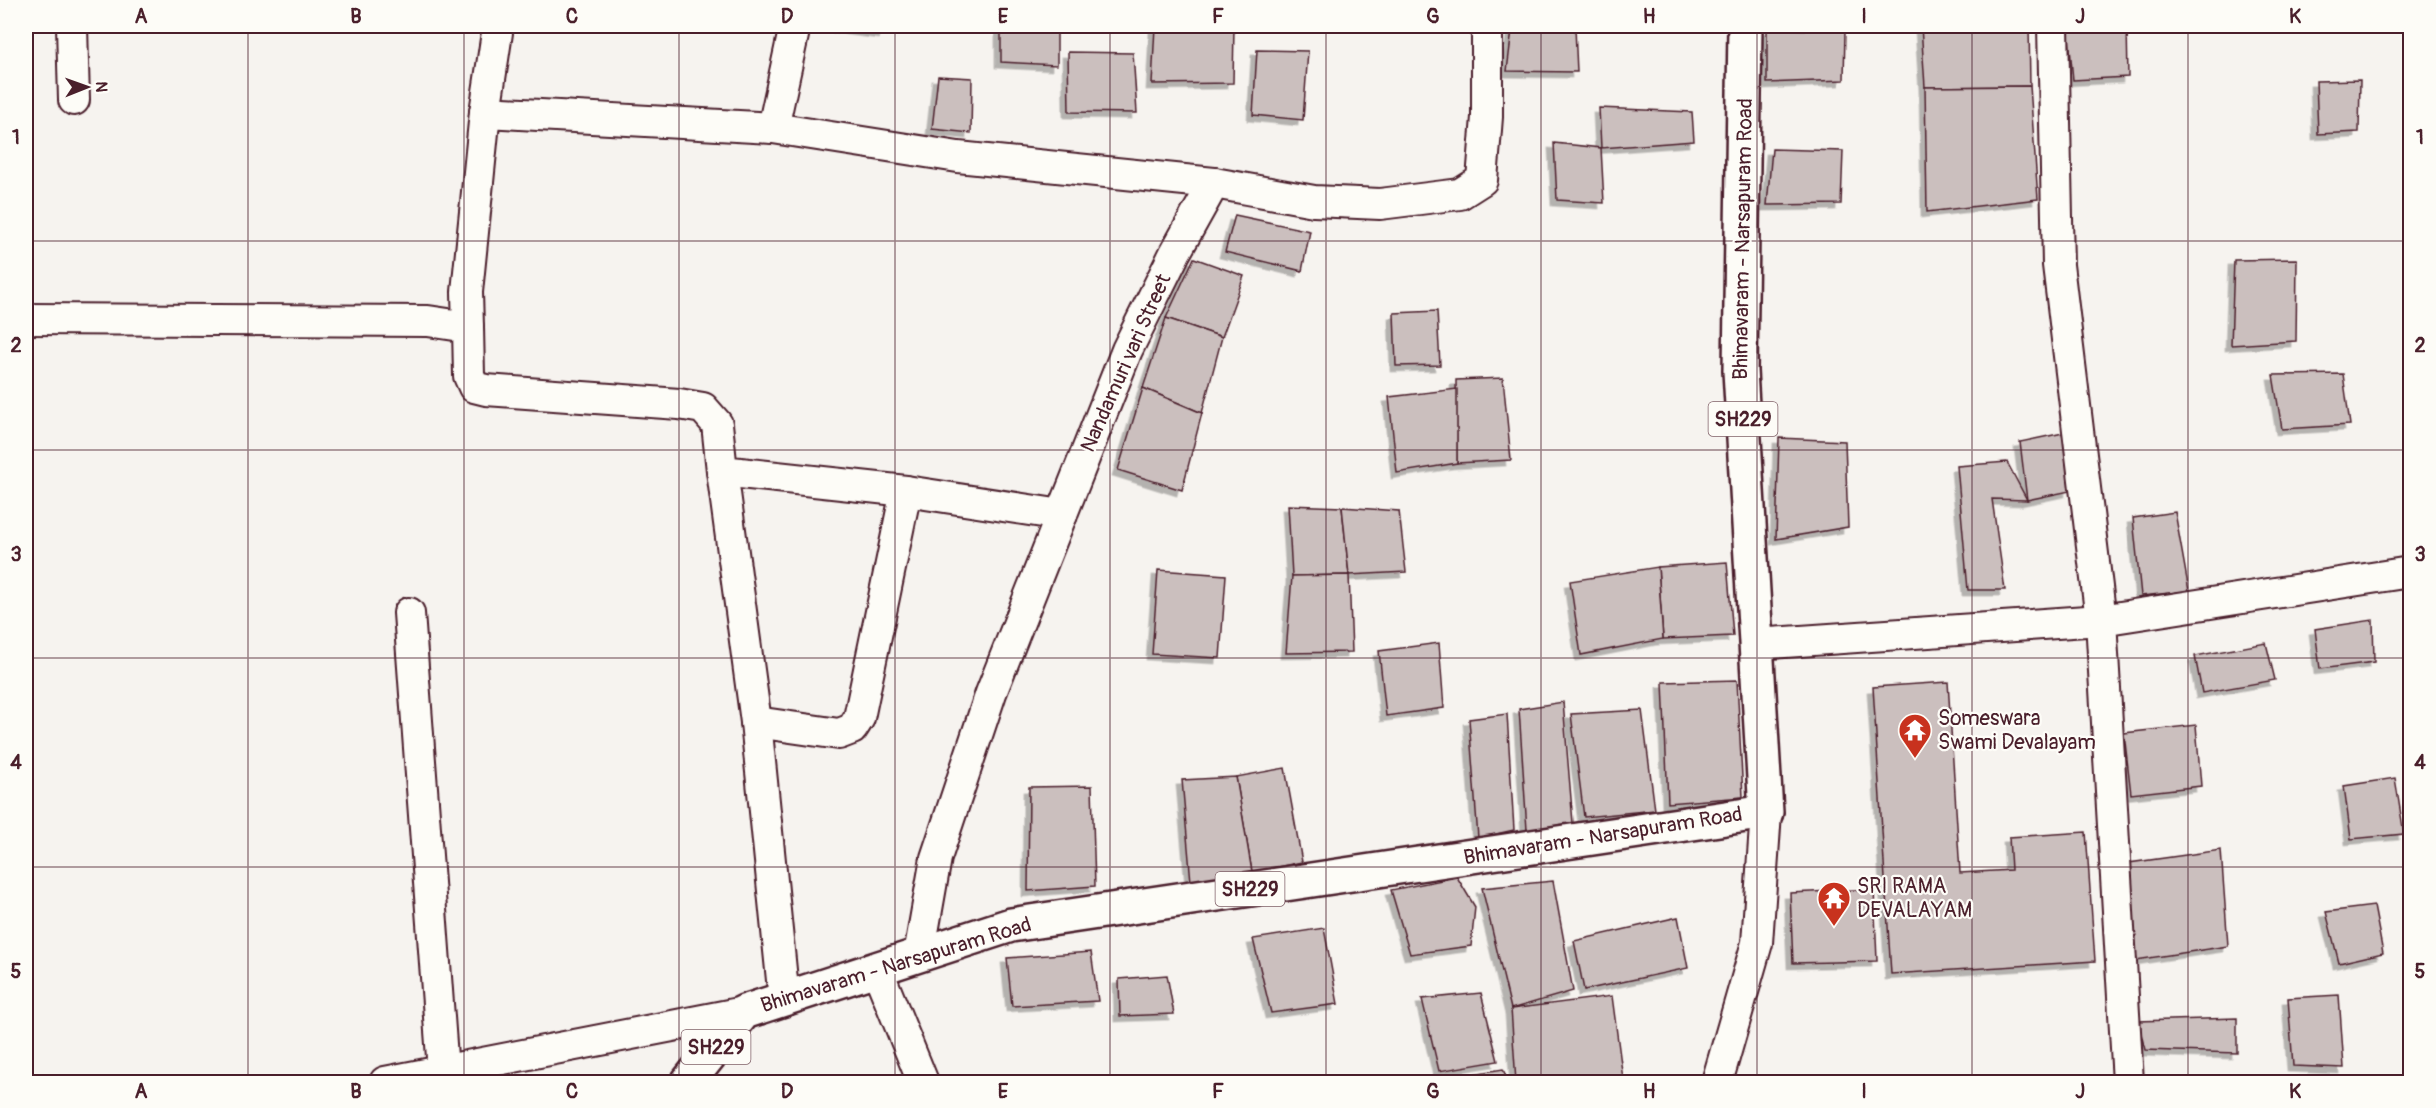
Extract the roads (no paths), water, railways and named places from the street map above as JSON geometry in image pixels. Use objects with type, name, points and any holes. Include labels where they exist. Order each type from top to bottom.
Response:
[{"type":"main road","name":"Bhimavaram - Narsapuram Road","points":[[688,1083],[744,1012],[1011,925],[1766,812],[1740,371],[1745,26]]},
{"type":"street","points":[[72,26],[74,100]]},
{"type":"street","points":[[498,26],[484,112],[467,292],[469,376],[474,387],[486,390],[679,404],[703,408],[717,424],[756,722],[784,1000]]},
{"type":"street","points":[[773,128],[795,26]]},
{"type":"street","points":[[484,112],[773,128],[957,157],[1214,183],[1314,201],[1380,204],[1460,195],[1482,180],[1486,117],[1487,26]]},
{"type":"street","points":[[2053,26],[2058,265],[2101,620],[2128,1083]]},
{"type":"street","name":"Nandamuri vari Street","points":[[919,956],[936,858],[991,693],[1127,350],[1175,253],[1214,183]]},
{"type":"street","points":[[26,319],[428,321],[468,327]]},
{"type":"street","points":[[722,471],[906,491],[1062,515]]},
{"type":"street","points":[[756,722],[839,734],[852,729],[859,718],[906,491]]},
{"type":"street","points":[[1756,644],[2101,620],[2410,572]]},
{"type":"street","points":[[408,613],[443,1071]]},
{"type":"street","points":[[1717,1083],[1757,943],[1766,812]]},
{"type":"street","points":[[877,969],[922,1083]]},
{"type":"street","points":[[385,1083],[744,1012]]},
{"type":"place","name":"Someswara Swami Devalayam","points":[[1915,759]]},
{"type":"place","name":"SRI RAMA DEVALAYAM","points":[[1834,927]]}]
